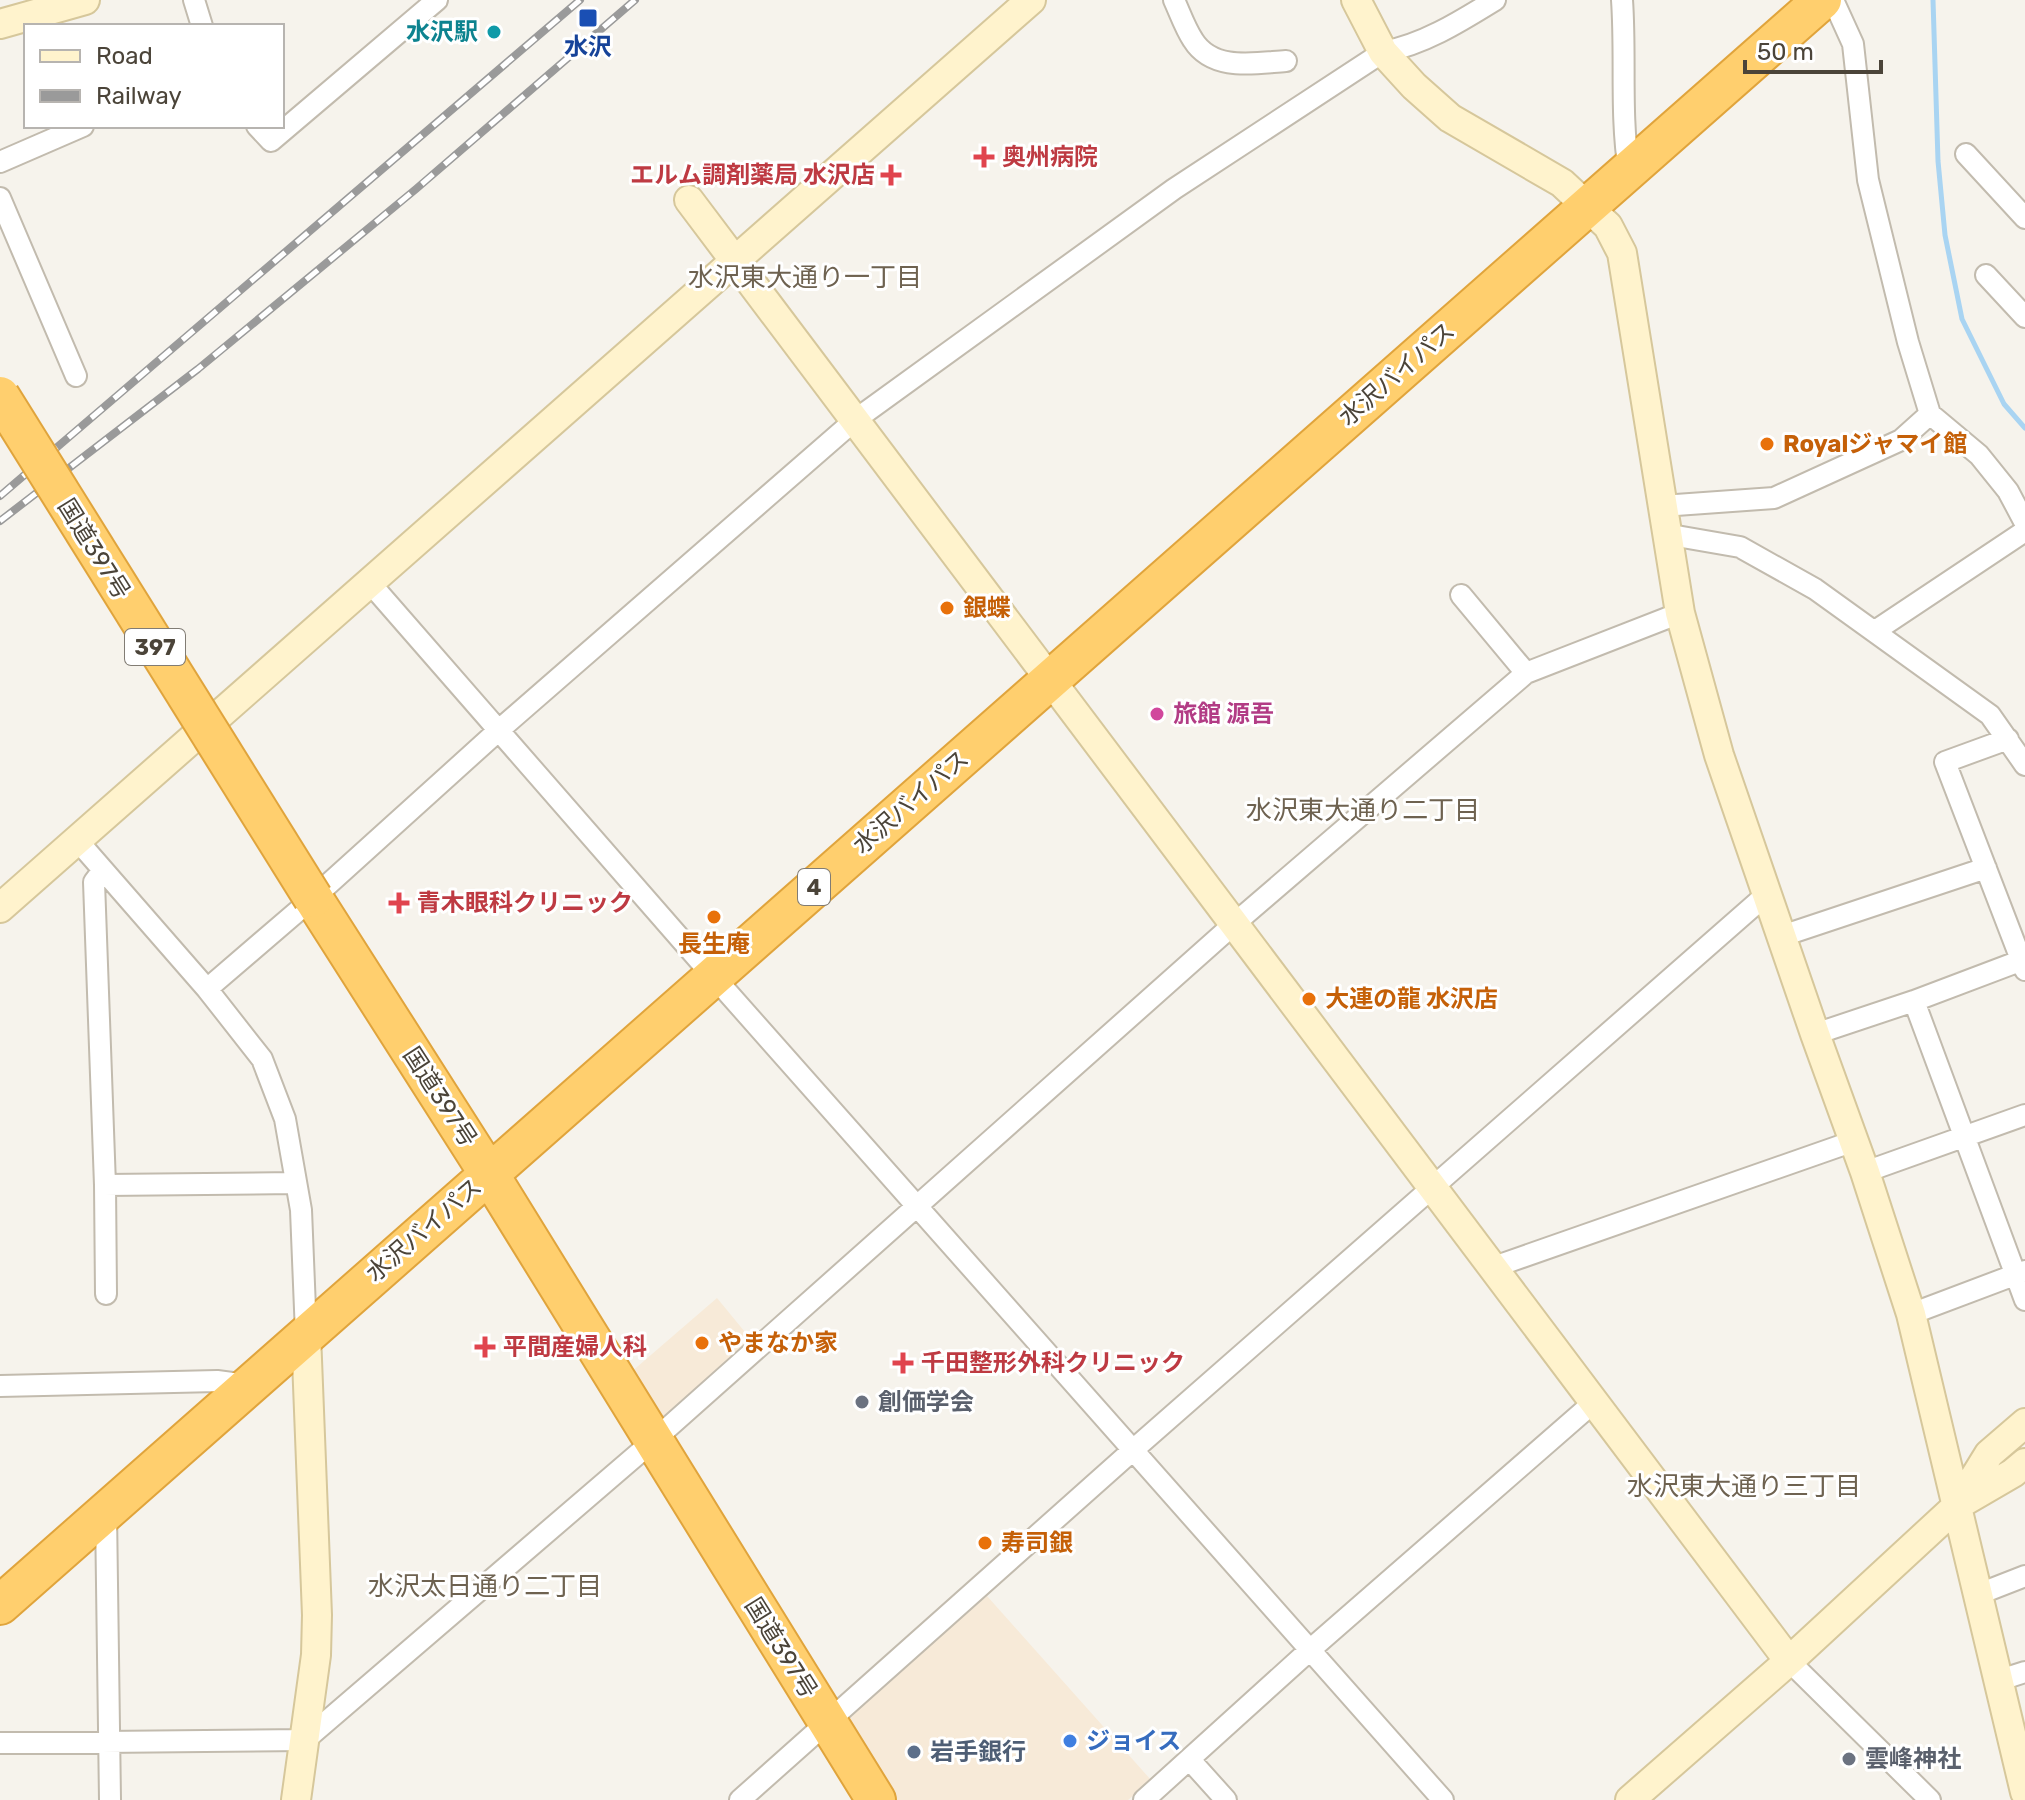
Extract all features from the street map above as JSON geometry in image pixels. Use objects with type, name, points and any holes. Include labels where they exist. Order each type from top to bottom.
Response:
[{"type":"highway","name":"水沢バイパス","points":[[0,1605],[1822,0]]},
{"type":"highway","name":"国道397号","points":[[0,396],[489,1174],[876,1800]]},
{"type":"street","points":[[0,24],[85,0]]},
{"type":"street","points":[[194,0],[201,24]]},
{"type":"street","points":[[259,128],[271,141],[437,0]]},
{"type":"street","points":[[0,908],[1031,0]]},
{"type":"street","points":[[1174,0],[1193,42],[1206,54],[1229,64],[1286,61]]},
{"type":"street","points":[[1356,0],[1383,52],[1414,86],[1450,118],[1562,183],[1608,226],[1622,253],[1680,613],[1719,755],[1865,1172],[1911,1314],[1979,1594],[2013,1676],[2025,1792]]},
{"type":"street","points":[[207,989],[855,420],[1174,189],[1383,52],[1404,48],[1468,17],[1495,0]]},
{"type":"street","points":[[1622,0],[1624,138],[1629,171]]},
{"type":"street","points":[[1833,0],[1853,44],[1868,180],[1908,342],[1930,414],[1979,455],[2008,491],[2025,523]]},
{"type":"street","points":[[0,162],[78,128]]},
{"type":"street","points":[[1966,154],[2025,218]]},
{"type":"street","points":[[0,198],[76,376]]},
{"type":"street","points":[[689,200],[1789,1661],[1930,1800]]},
{"type":"street","points":[[1986,275],[2025,317]]},
{"type":"street","points":[[1662,506],[1774,498],[1901,440],[1930,414]]},
{"type":"street","points":[[1875,631],[2025,531]]},
{"type":"street","points":[[1665,534],[1740,547],[1815,589],[1990,715],[2025,765]]},
{"type":"street","points":[[370,583],[713,976],[1443,1800]]},
{"type":"street","points":[[1461,595],[1526,673]]},
{"type":"street","points":[[0,1743],[305,1740],[653,1441],[1234,924],[1526,673],[1680,613]]},
{"type":"street","points":[[1815,1034],[2024,963],[1945,762],[2008,739]]},
{"type":"street","points":[[77,840],[207,989],[262,1059],[285,1119],[301,1210],[317,1615],[316,1655],[296,1800]]},
{"type":"street","points":[[1782,936],[1986,868]]},
{"type":"street","points":[[103,870],[94,882],[106,1294]]},
{"type":"street","points":[[740,1800],[1133,1450],[1767,894]]},
{"type":"street","points":[[1914,1001],[1964,1137],[2020,1273],[2025,1300]]},
{"type":"street","points":[[1865,1172],[2025,1115]]},
{"type":"street","points":[[1491,1268],[1854,1141]]},
{"type":"street","points":[[105,1185],[296,1183]]},
{"type":"street","points":[[1911,1314],[2020,1273]]},
{"type":"street","points":[[0,1386],[217,1381],[247,1385]]},
{"type":"street","points":[[1144,1800],[1311,1649],[1593,1403]]},
{"type":"street","points":[[1958,1505],[1989,1454],[2025,1423]]},
{"type":"street","points":[[1630,1800],[1789,1661],[1958,1505],[2025,1463]]},
{"type":"street","points":[[106,1509],[110,1800]]},
{"type":"street","points":[[1979,1594],[2025,1576]]},
{"type":"street","points":[[1190,1760],[1226,1800]]},
{"type":"shaded area","points":[[717,1298],[754,1343],[659,1426],[630,1373]]},
{"type":"shaded area","points":[[987,1596],[1151,1780],[1128,1800],[895,1800],[845,1720]]},
{"type":"waterway","points":[[1933,0],[1938,161],[1945,235],[1962,319],[2004,404],[2025,428]]},
{"type":"railway","points":[[0,496],[580,0]]},
{"type":"railway","points":[[0,521],[198,369],[416,189],[635,0]]},
{"type":"place","name":"水沢","points":[[588,18]]},
{"type":"place","name":"水沢駅","points":[[494,32]]},
{"type":"place","name":"奥州病院","points":[[984,157]]},
{"type":"place","name":"エルム調剤薬局 水沢店","points":[[891,175]]},
{"type":"place","name":"Royalジャマイ館","points":[[1767,444]]},
{"type":"place","name":"銀蝶","points":[[947,608]]},
{"type":"place","name":"旅館 源吾","points":[[1157,714]]},
{"type":"place","name":"青木眼科クリニック","points":[[399,903]]},
{"type":"place","name":"長生庵","points":[[714,917]]},
{"type":"place","name":"大連の龍 水沢店","points":[[1309,999]]},
{"type":"place","name":"やまなか家","points":[[702,1343]]},
{"type":"place","name":"平間産婦人科","points":[[485,1347]]},
{"type":"place","name":"千田整形外科クリニック","points":[[903,1363]]},
{"type":"place","name":"創価学会","points":[[862,1402]]},
{"type":"place","name":"寿司銀","points":[[985,1543]]},
{"type":"place","name":"ジョイス","points":[[1070,1741]]},
{"type":"place","name":"岩手銀行","points":[[914,1752]]},
{"type":"place","name":"雲峰神社","points":[[1849,1759]]},
{"type":"district","name":"水沢東大通り一丁目","points":[[805,277]]},
{"type":"district","name":"水沢東大通り二丁目","points":[[1363,810]]},
{"type":"district","name":"水沢東大通り三丁目","points":[[1744,1486]]},
{"type":"district","name":"水沢太日通り二丁目","points":[[485,1586]]}]
